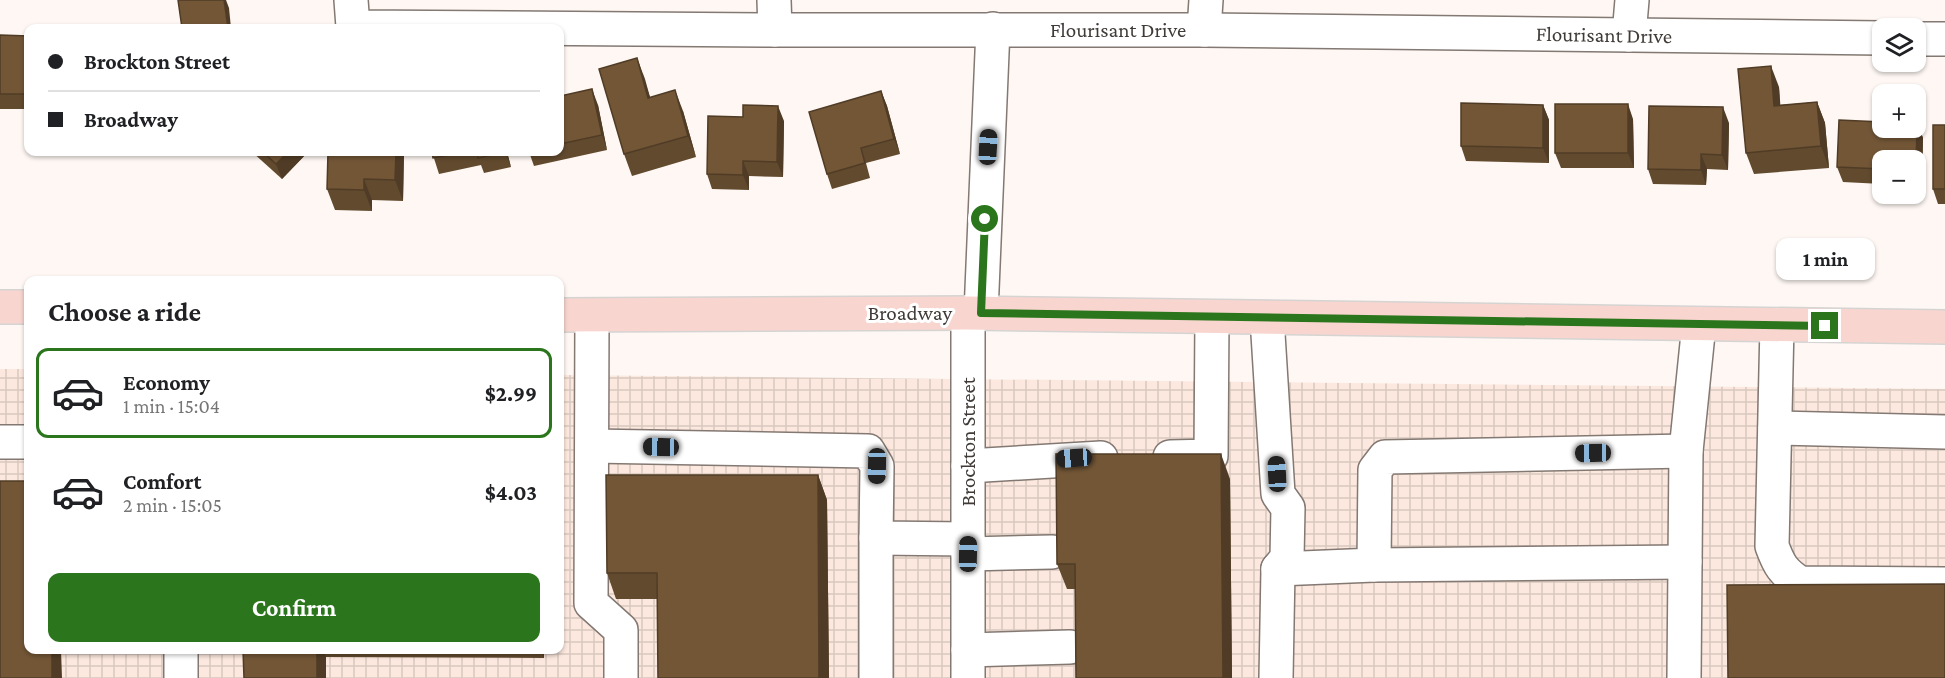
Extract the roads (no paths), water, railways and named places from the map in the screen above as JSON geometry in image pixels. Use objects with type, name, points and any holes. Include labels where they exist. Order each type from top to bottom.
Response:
[{"type":"main road","points":[[0,307],[24,307]]},
{"type":"main road","name":"Broadway","points":[[564,315],[974,313],[1945,327]]},
{"type":"street","points":[[1629,35],[1632,0]]},
{"type":"street","name":"Flourisant Drive","points":[[352,13],[775,15],[993,29],[1205,15],[1629,35],[1872,38]]},
{"type":"street","name":"Brockton Street","points":[[968,664],[968,466],[974,313],[993,29]]},
{"type":"street","points":[[1926,39],[1945,39]]},
{"type":"street","points":[[592,316],[591,603],[621,630],[621,678]]},
{"type":"street","points":[[968,466],[1074,458],[1211,456],[1212,317]]},
{"type":"street","points":[[1267,318],[1278,494],[1288,508],[1287,558],[1278,569],[1276,678]]},
{"type":"street","points":[[1684,678],[1686,451],[1699,324]]},
{"type":"street","points":[[1778,325],[1772,546],[1785,573],[1800,583],[1945,584]]},
{"type":"street","points":[[1775,428],[1945,432]]},
{"type":"street","points":[[0,442],[24,442]]},
{"type":"street","points":[[592,446],[867,451],[877,466],[876,678]]},
{"type":"street","points":[[1374,565],[1375,470],[1385,457],[1686,451]]},
{"type":"street","points":[[876,538],[1052,552]]},
{"type":"street","points":[[1278,569],[1374,565],[1685,562]]},
{"type":"street","points":[[968,664],[1070,647]]},
{"type":"street","points":[[181,654],[181,678]]}]
